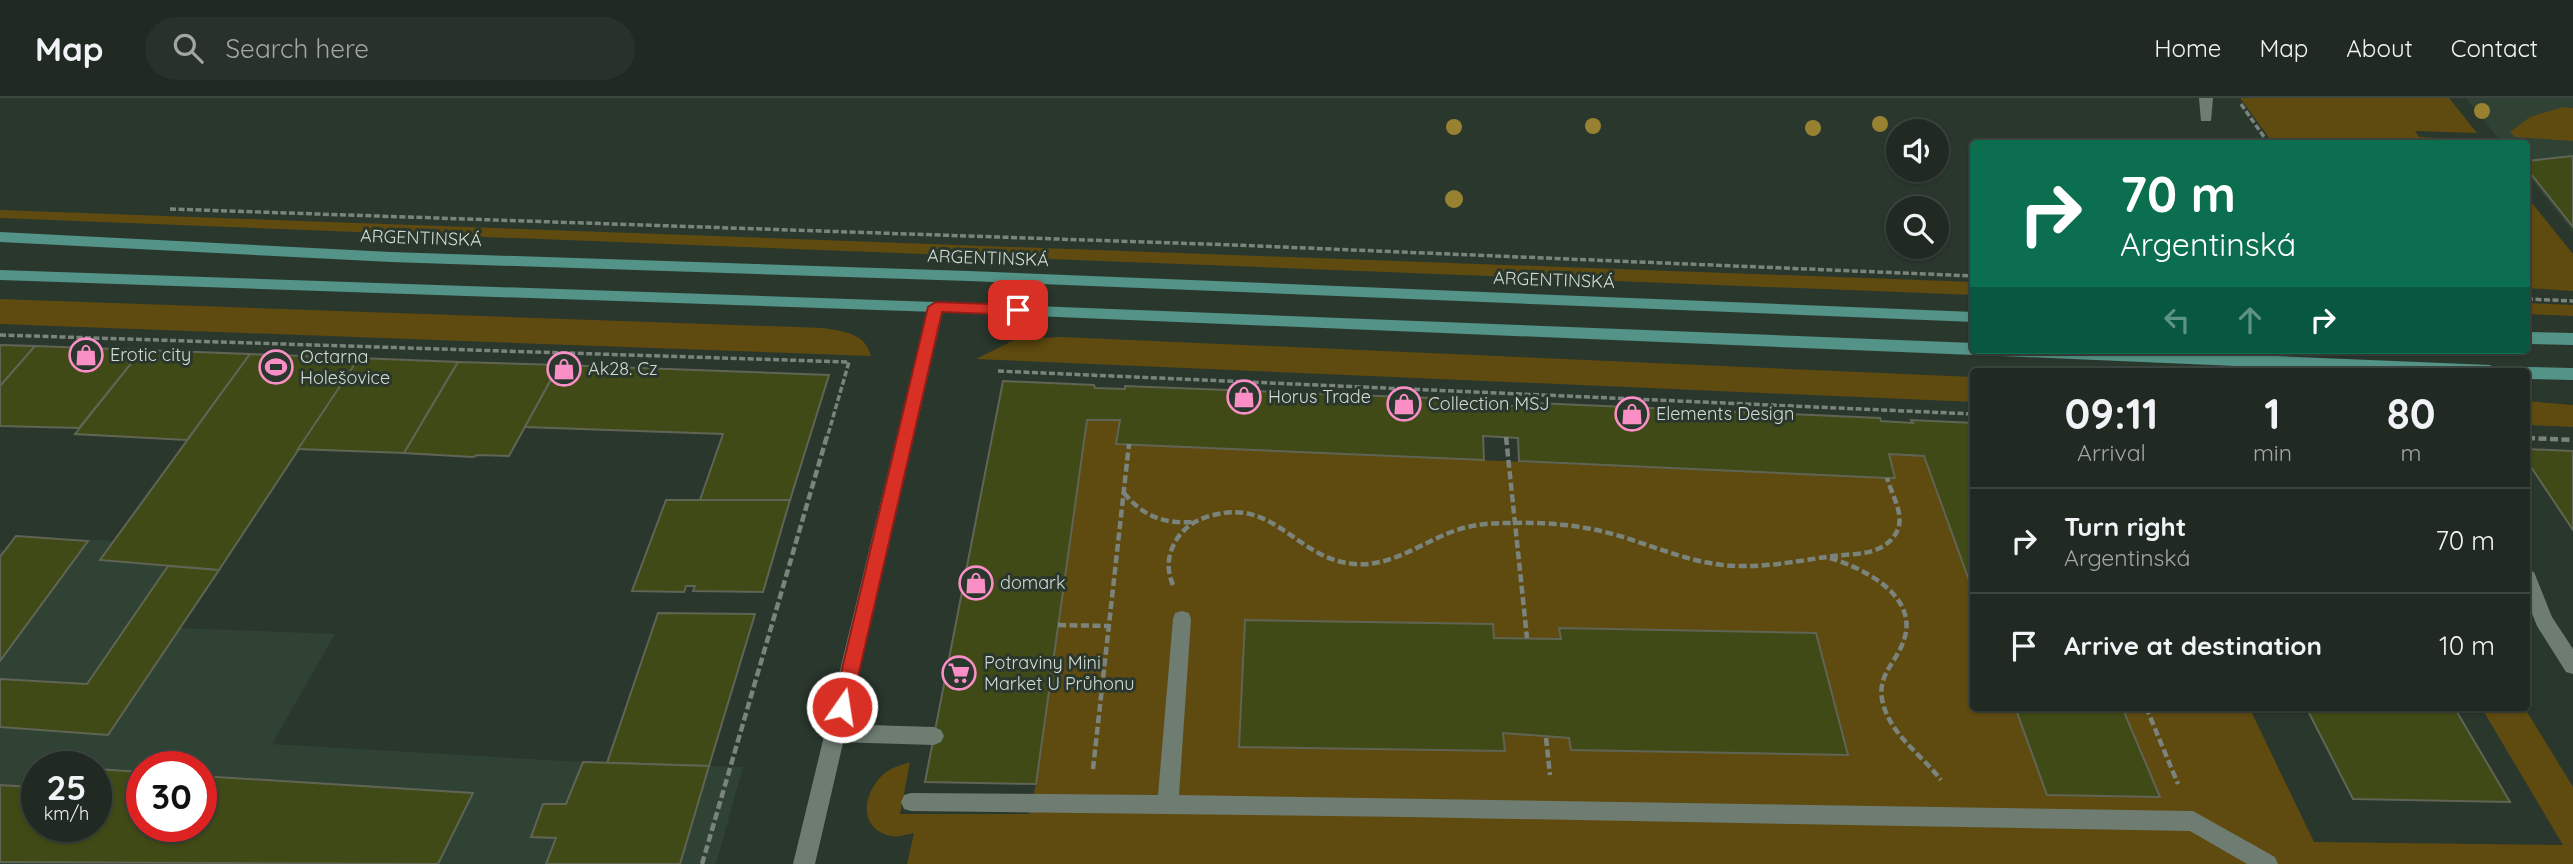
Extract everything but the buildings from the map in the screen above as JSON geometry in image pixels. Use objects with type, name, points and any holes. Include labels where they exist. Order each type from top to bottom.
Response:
[{"type":"main road","name":"ARGENTINSKÁ","points":[[0,237],[377,256],[941,275],[1970,317]]},
{"type":"main road","points":[[0,275],[936,307],[1970,349]]},
{"type":"main road","points":[[2530,338],[2573,339]]},
{"type":"main road","points":[[2084,354],[2376,368]]},
{"type":"main road","points":[[2530,373],[2573,374]]},
{"type":"street","points":[[2206,98],[2206,118]]},
{"type":"street","points":[[804,864],[936,307]]},
{"type":"street","points":[[2530,585],[2544,620],[2573,666]]},
{"type":"street","points":[[1168,805],[1182,619]]},
{"type":"street","points":[[836,733],[934,736]]},
{"type":"street","points":[[911,803],[2193,821],[2267,864]]},
{"type":"path","points":[[2236,98],[2266,140]]},
{"type":"path","points":[[167,209],[1206,244],[1970,276]]},
{"type":"path","points":[[2530,299],[2573,301]]},
{"type":"path","points":[[0,335],[849,362],[702,864]]},
{"type":"path","points":[[998,371],[1970,414]]},
{"type":"path","points":[[1506,437],[1527,638]]},
{"type":"path","points":[[2530,438],[2573,440]]},
{"type":"path","points":[[1089,804],[1129,444]]},
{"type":"path","points":[[1182,619],[1179,597],[1168,565],[1171,549],[1179,534],[1194,522],[1213,513],[1231,510],[1268,517],[1311,551],[1352,564],[1392,561],[1471,525],[1516,524],[1580,526],[1610,532],[1680,556],[1726,566],[1770,565],[1880,548],[1894,537],[1900,523],[1886,478]]},
{"type":"path","points":[[1124,493],[1133,506],[1159,522],[1194,522]]},
{"type":"path","points":[[1826,557],[1852,563],[1874,576],[1896,598],[1907,626],[1900,651],[1885,670],[1880,683],[1882,698],[1893,729],[1941,779],[1956,817]]},
{"type":"path","points":[[1058,625],[1109,626]]},
{"type":"path","points":[[2148,711],[2193,821]]},
{"type":"shaded area","points":[[2240,98],[2449,98],[2477,133],[2415,131],[2419,137],[2481,140],[2271,140]]},
{"type":"shaded area","points":[[2466,98],[2573,98],[2573,232],[2530,178],[2530,140],[2500,140]]},
{"type":"shaded area","points":[[2563,107],[2573,108],[2573,141],[2515,137],[2510,132],[2530,117]]},
{"type":"shaded area","points":[[2530,201],[2573,254],[2573,291],[2530,288]]},
{"type":"shaded area","points":[[0,210],[1970,282],[1970,295],[0,218]]},
{"type":"shaded area","points":[[0,299],[824,328],[859,338],[871,356],[0,324]]},
{"type":"shaded area","points":[[2530,303],[2573,305],[2573,316],[2530,314]]},
{"type":"shaded area","points":[[1063,337],[1970,377],[1970,402],[976,359],[1016,339]]},
{"type":"shaded area","points":[[2530,401],[2573,405],[2573,427],[2530,425]]},
{"type":"shaded area","points":[[1087,420],[1120,420],[1116,444],[1895,478],[1889,454],[1924,456],[1970,583],[1970,711],[2016,711],[2047,795],[2159,796],[2124,711],[2251,711],[2314,842],[2563,845],[2483,711],[2526,711],[2573,787],[2573,864],[907,864],[914,833],[892,836],[880,832],[868,818],[867,809],[872,789],[885,773],[910,762],[900,814],[1029,814],[1036,784]],"holes":[[[1245,620],[1493,624],[1494,638],[1561,639],[1560,628],[1816,633],[1848,755],[1572,750],[1569,738],[1503,733],[1505,751],[1239,746]]]},
{"type":"shaded area","points":[[20,536],[114,541],[101,560],[219,570],[180,628],[335,634],[272,744],[583,762],[743,767],[716,864],[0,864],[0,550],[5,550]]},
{"type":"place","name":"Erotic city","points":[[86,355]]},
{"type":"place","name":"Octarna Holešovice","points":[[276,367]]},
{"type":"place","name":"Ak28. Cz","points":[[564,369]]},
{"type":"place","name":"Horus Trade","points":[[1244,397]]},
{"type":"place","name":"Collection MSJ","points":[[1404,404]]},
{"type":"place","name":"Elements Design","points":[[1632,414]]},
{"type":"place","name":"domark","points":[[976,583]]},
{"type":"place","name":"Potraviny Mini Market U Průhonu","points":[[959,673]]},
{"type":"route","points":[[842,707],[936,307],[1018,310]]}]
